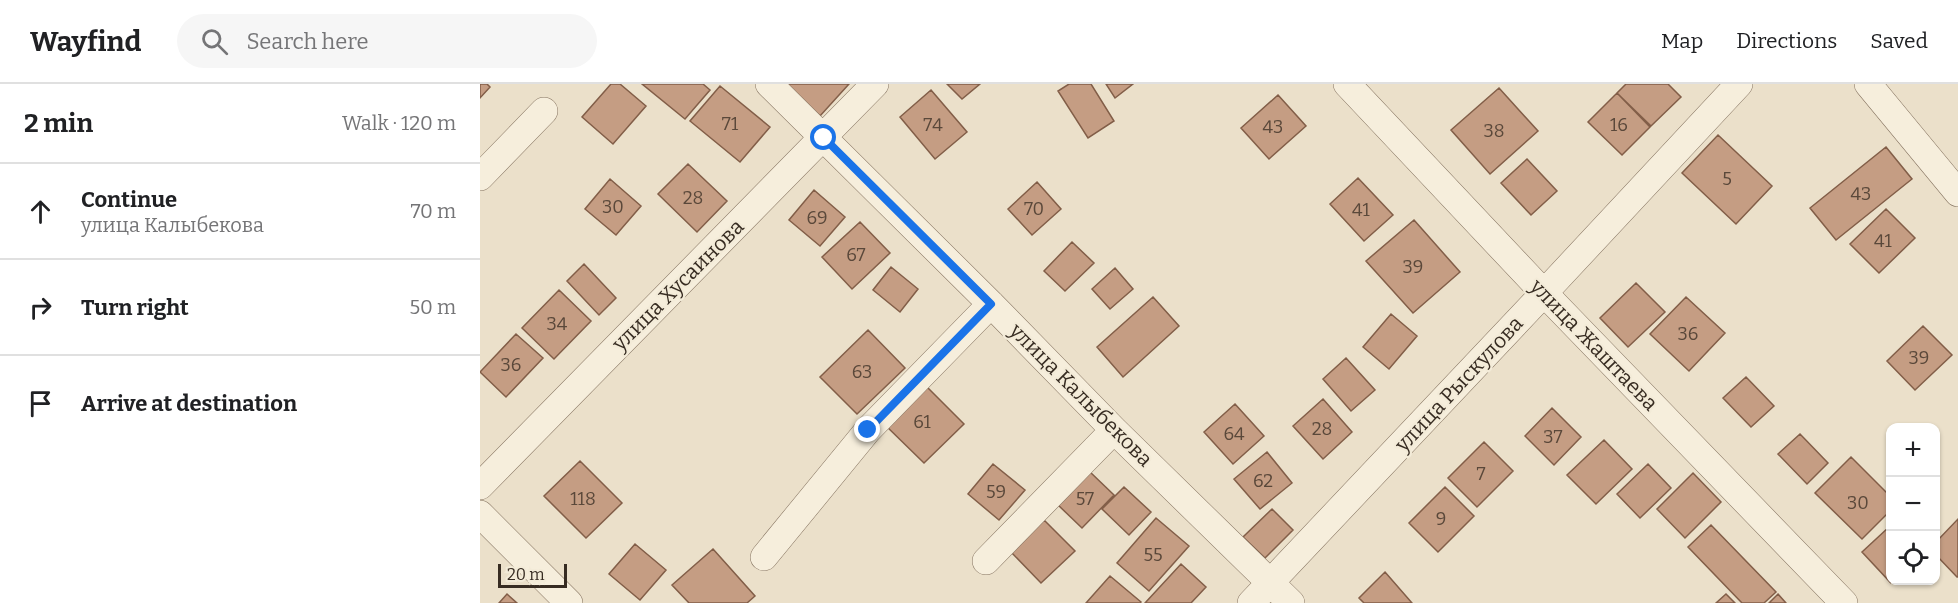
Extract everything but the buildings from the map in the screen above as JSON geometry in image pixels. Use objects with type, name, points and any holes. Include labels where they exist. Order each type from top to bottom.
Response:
[{"type":"street","name":"улица Калыбекова","points":[[769,84],[991,304],[1114,430],[1291,603]]},
{"type":"street","name":"улица Хусаинова","points":[[480,486],[875,84]]},
{"type":"street","name":"улица Жаштаева","points":[[1347,84],[1544,293],[1844,603]]},
{"type":"street","name":"улица Рыскулова","points":[[1251,603],[1739,84]]},
{"type":"street","points":[[1868,84],[1958,193]]},
{"type":"street","points":[[480,177],[544,111]]},
{"type":"street","points":[[764,557],[868,430],[991,304]]},
{"type":"street","points":[[986,561],[1114,430]]},
{"type":"street","points":[[480,514],[569,603]]},
{"type":"route","points":[[824,138],[991,304],[868,430]]}]
